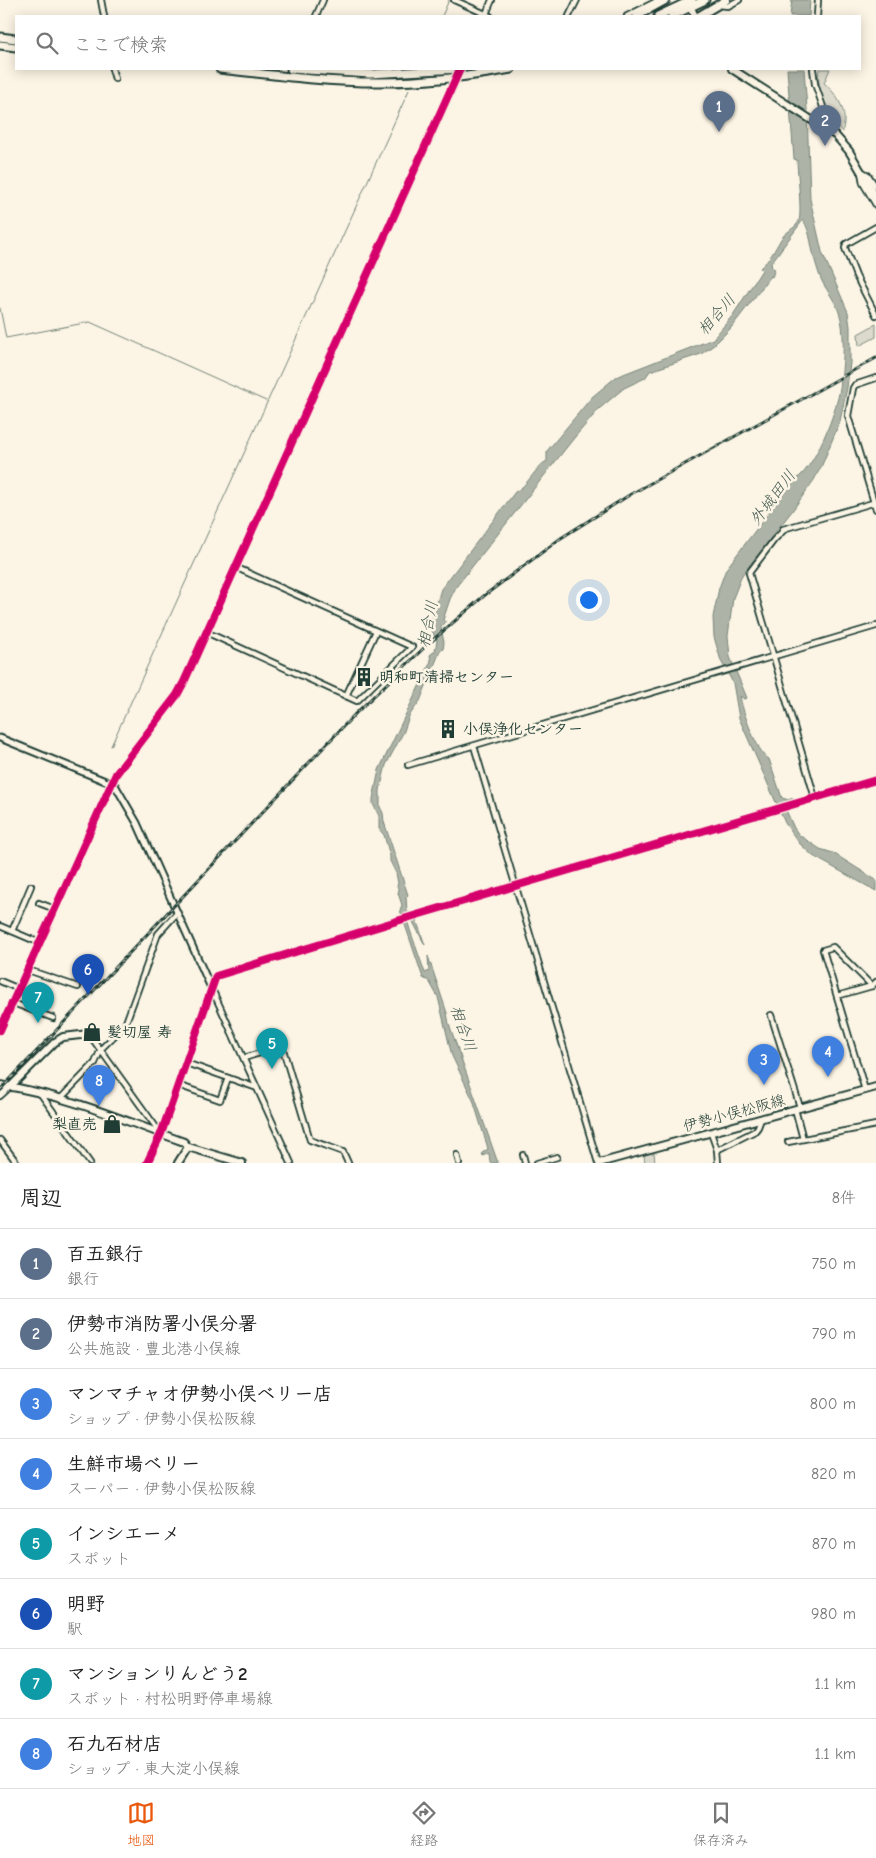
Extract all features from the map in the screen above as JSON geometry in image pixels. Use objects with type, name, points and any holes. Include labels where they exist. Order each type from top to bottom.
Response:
[{"type":"highway","points":[[639,15],[666,0]]},
{"type":"highway","points":[[660,15],[692,0]]},
{"type":"highway","points":[[674,15],[705,0]]},
{"type":"highway","points":[[696,14],[718,6],[726,0]]},
{"type":"highway","points":[[0,37],[15,39]]},
{"type":"highway","points":[[0,45],[15,47]]},
{"type":"highway","points":[[229,70],[303,78],[380,82],[456,77],[504,70]]},
{"type":"highway","points":[[307,70],[370,74],[442,70]]},
{"type":"main road","points":[[734,70],[845,142],[861,171],[873,187],[876,197]]},
{"type":"main road","points":[[10,1087],[55,1042],[63,1037],[89,1034]]},
{"type":"main road","points":[[0,1085],[61,1098],[184,1142],[188,1147],[242,1163]]},
{"type":"main road","name":"伊勢小俣松阪線","points":[[598,1163],[621,1160],[797,1108],[876,1087]]},
{"type":"main road","points":[[178,1163],[188,1147]]},
{"type":"street","points":[[101,0],[104,15]]},
{"type":"street","points":[[316,15],[323,0]]},
{"type":"street","points":[[454,0],[485,15]]},
{"type":"street","points":[[487,15],[492,0]]},
{"type":"street","points":[[570,15],[577,0]]},
{"type":"street","points":[[629,15],[659,0]]},
{"type":"street","points":[[718,6],[728,6],[739,0]]},
{"type":"street","points":[[817,15],[818,0]]},
{"type":"street","points":[[112,70],[115,79]]},
{"type":"street","points":[[0,1030],[116,774],[177,695],[460,70]]},
{"type":"street","points":[[813,70],[815,84],[829,124],[829,130]]},
{"type":"street","points":[[861,171],[863,183],[876,206]]},
{"type":"street","points":[[876,227],[846,244],[845,248],[876,314]]},
{"type":"street","points":[[876,378],[855,385],[848,416],[876,509]]},
{"type":"street","points":[[816,798],[749,573],[783,529],[875,502]]},
{"type":"street","points":[[206,632],[357,701],[412,647],[235,567]]},
{"type":"street","points":[[408,765],[876,626]]},
{"type":"street","points":[[346,696],[376,631]]},
{"type":"street","points":[[0,738],[115,785],[137,823],[291,1163]]},
{"type":"street","points":[[474,746],[598,1163]]},
{"type":"street","points":[[147,1163],[161,1134],[216,976],[876,780]]},
{"type":"street","points":[[12,931],[31,886]]},
{"type":"street","points":[[40,903],[55,909]]},
{"type":"street","points":[[61,1098],[95,1063],[100,1049],[125,1025],[158,934],[177,913]]},
{"type":"street","points":[[0,926],[40,944]]},
{"type":"street","points":[[865,1090],[823,950],[833,947],[872,986]]},
{"type":"street","points":[[28,970],[78,987]]},
{"type":"street","points":[[0,981],[19,989]]},
{"type":"street","points":[[837,996],[872,986],[876,982]]},
{"type":"street","points":[[13,1003],[53,1018]]},
{"type":"street","points":[[771,1015],[797,1108],[802,1139]]},
{"type":"street","points":[[89,1034],[161,1134]]},
{"type":"street","points":[[244,1058],[282,1046],[310,1140],[343,1152],[348,1163]]},
{"type":"street","points":[[186,1063],[257,1088]]},
{"type":"street","points":[[178,1085],[220,1100],[228,1078]]},
{"type":"street","points":[[0,1096],[10,1087]]},
{"type":"street","points":[[39,1092],[90,1163]]},
{"type":"street","points":[[717,1150],[755,1131],[761,1119]]},
{"type":"street","points":[[788,1142],[876,1125]]},
{"type":"street","points":[[711,1133],[717,1150],[718,1163]]},
{"type":"street","points":[[0,1140],[16,1163]]},
{"type":"street","points":[[457,1155],[459,1163]]},
{"type":"street","points":[[523,1155],[525,1163]]},
{"type":"street","points":[[537,1163],[557,1157]]},
{"type":"shaded area","points":[[792,0],[810,0],[809,15],[790,15]]},
{"type":"shaded area","points":[[787,70],[804,70],[810,199],[822,252],[848,312],[850,363],[847,388],[840,421],[814,480],[742,575],[733,598],[728,636],[730,657],[747,698],[744,699],[740,696],[755,740],[764,755],[769,759],[782,798],[789,800],[792,797],[794,802],[786,810],[794,828],[799,835],[820,849],[833,853],[876,880],[876,891],[813,856],[799,843],[785,823],[739,718],[733,683],[721,661],[714,637],[713,617],[719,588],[726,569],[793,481],[809,466],[829,425],[838,398],[843,353],[841,319],[836,305],[820,277],[808,230],[803,220],[771,263],[772,268],[775,269],[772,277],[730,329],[714,345],[701,354],[650,371],[645,378],[624,388],[599,409],[456,587],[443,620],[446,622],[441,627],[444,643],[443,649],[440,651],[420,701],[409,716],[404,731],[386,765],[380,790],[380,807],[408,895],[406,897],[407,912],[414,913],[425,945],[412,920],[408,923],[425,973],[429,971],[428,956],[449,1024],[498,1163],[490,1163],[489,1153],[483,1156],[482,1153],[488,1149],[487,1145],[473,1100],[452,1056],[438,997],[429,981],[423,978],[400,910],[402,905],[398,893],[396,873],[390,861],[384,835],[379,829],[379,816],[373,804],[379,770],[431,661],[430,655],[435,651],[437,641],[431,629],[441,589],[515,492],[524,486],[539,467],[547,461],[547,451],[592,397],[616,377],[713,339],[733,315],[762,270],[760,268],[787,232],[798,223],[800,212],[797,160],[794,159]]},
{"type":"shaded area","points":[[819,70],[830,70],[824,83],[834,93],[841,105],[844,118],[842,132],[824,102],[819,85]]},
{"type":"shaded area","points":[[876,324],[876,337],[859,346],[858,334]]},
{"type":"shaded area","points":[[654,1152],[655,1163],[645,1163],[644,1155]]},
{"type":"waterway","points":[[442,15],[449,0]]},
{"type":"waterway","points":[[111,746],[409,90]]},
{"type":"waterway","points":[[0,308],[6,338],[90,322],[266,401]]},
{"type":"railway","points":[[0,1090],[356,713],[427,645],[485,595],[561,538],[631,494],[876,358]]},
{"type":"cycle path","points":[[0,1030],[116,774],[177,695],[184,682],[460,70]]},
{"type":"cycle path","points":[[147,1163],[161,1134],[216,976],[876,780]]},
{"type":"place","name":"百五銀行","points":[[719,132]]},
{"type":"place","name":"伊勢市消防署小俣分署","points":[[825,146]]},
{"type":"place","name":"明和町清掃センター","points":[[364,677]]},
{"type":"place","name":"小俣浄化センター","points":[[448,729]]},
{"type":"place","name":"明野","points":[[88,995]]},
{"type":"place","name":"マンションりんどう2","points":[[38,1023]]},
{"type":"place","name":"髪切屋 寿","points":[[92,1032]]},
{"type":"place","name":"インシエーメ","points":[[272,1069]]},
{"type":"place","name":"生鮮市場ベリー","points":[[828,1077]]},
{"type":"place","name":"マンマチャオ伊勢小俣ベリー店","points":[[764,1085]]},
{"type":"place","name":"石九石材店","points":[[99,1106]]},
{"type":"place","name":"梨直売","points":[[112,1124]]},
{"type":"water label","name":"相合川","points":[[716,314]]},
{"type":"water label","name":"外城田川","points":[[772,497]]},
{"type":"water label","name":"相合川","points":[[427,624]]},
{"type":"water label","name":"相合川","points":[[464,1028]]}]
